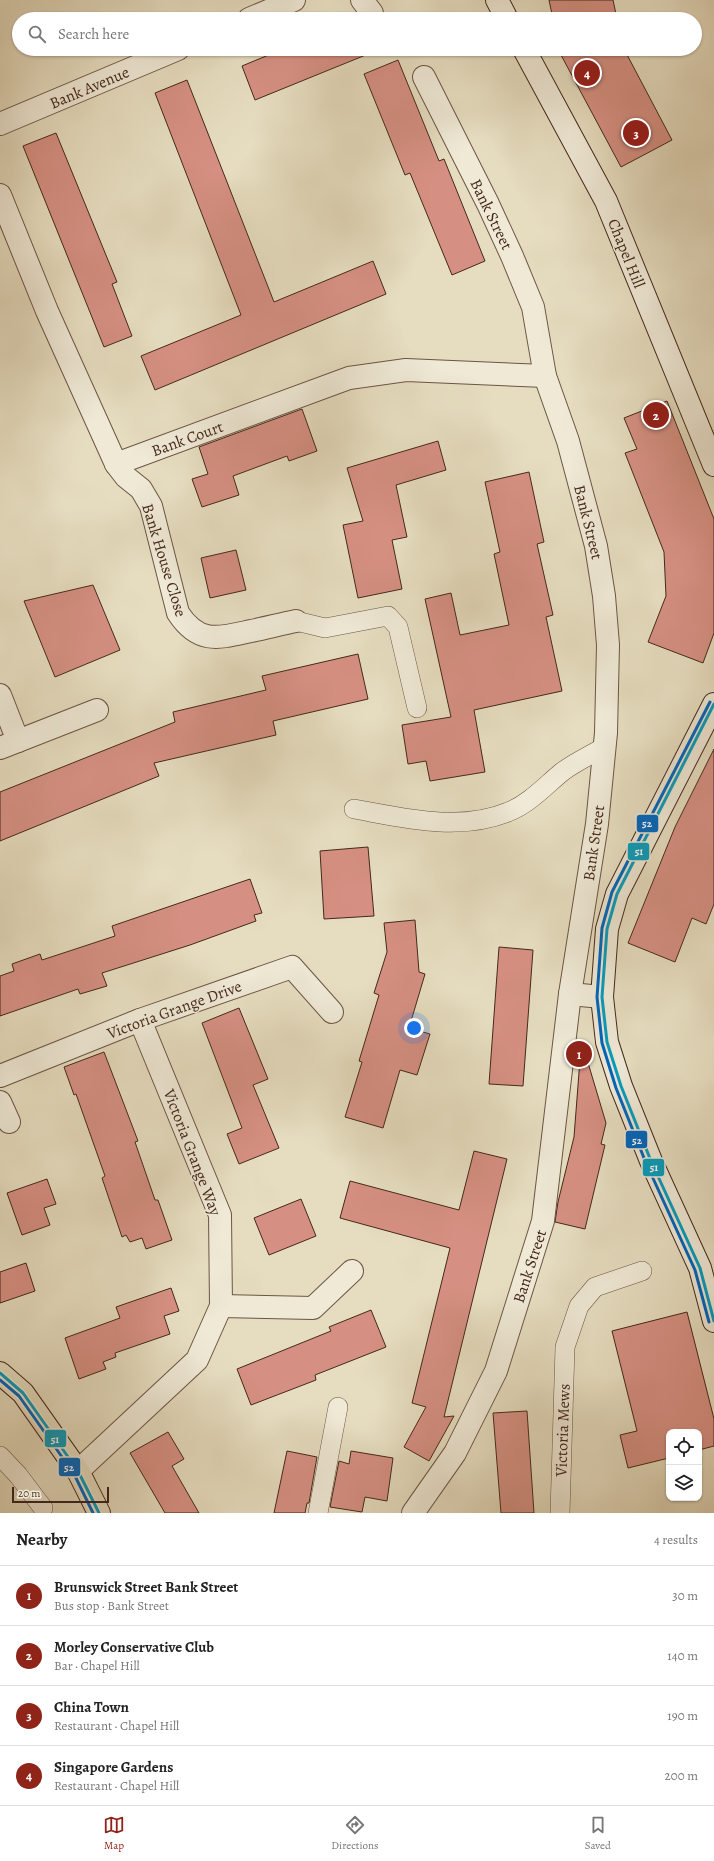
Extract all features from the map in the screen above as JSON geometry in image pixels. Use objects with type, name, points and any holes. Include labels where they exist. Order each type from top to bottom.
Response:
[{"type":"main road","points":[[0,1373],[23,1393],[78,1471],[99,1513]]},
{"type":"street","points":[[266,12],[294,0]]},
{"type":"street","points":[[497,0],[503,12]]},
{"type":"street","name":"Bank Avenue","points":[[0,124],[161,56]]},
{"type":"street","name":"Chapel Hill","points":[[528,56],[606,201],[714,464]]},
{"type":"street","name":"Bank Street","points":[[413,1513],[455,1453],[496,1371],[543,1221],[570,994],[597,824],[604,747],[608,645],[604,596],[598,553],[568,441],[545,376],[533,307],[488,204],[424,77]]},
{"type":"street","points":[[0,195],[47,311],[116,464]]},
{"type":"street","name":"Bank Court","points":[[116,464],[349,378],[406,370],[545,376]]},
{"type":"street","name":"Bank House Close","points":[[116,464],[126,477],[141,489],[150,506],[178,613],[186,625],[201,635],[220,638],[296,621]]},
{"type":"street","points":[[0,695],[9,745],[97,710]]},
{"type":"street","points":[[714,704],[617,894],[607,928],[602,996],[607,1042],[621,1086],[651,1161],[700,1268],[714,1321]]},
{"type":"street","name":"Victoria Grange Drive","points":[[0,1076],[140,1020],[292,967],[332,1012]]},
{"type":"street","points":[[570,994],[602,996]]},
{"type":"street","name":"Victoria Grange Way","points":[[78,1471],[197,1360],[221,1306],[220,1215],[140,1020]]},
{"type":"street","points":[[0,1102],[9,1122]]},
{"type":"street","points":[[221,1306],[313,1308],[352,1271]]},
{"type":"lane","points":[[296,621],[325,628],[388,616],[398,627],[417,708]]},
{"type":"lane","points":[[354,809],[435,822],[477,820],[502,814],[509,812],[536,795],[564,771],[604,747]]},
{"type":"lane","name":"Victoria Mews","points":[[560,1513],[565,1347],[579,1306],[595,1287],[642,1271]]},
{"type":"lane","points":[[318,1513],[338,1407]]},
{"type":"lane","points":[[0,1456],[18,1475],[42,1508]]},
{"type":"building","points":[[549,0],[613,0],[616,12],[552,12]]},
{"type":"building","points":[[266,56],[363,56],[255,100],[242,66]]},
{"type":"building","points":[[562,56],[628,56],[672,140],[621,167]]},
{"type":"building","points":[[398,60],[439,161],[444,159],[485,261],[452,275],[410,173],[405,175],[364,74]]},
{"type":"building","points":[[187,80],[274,302],[373,261],[386,294],[155,390],[141,356],[241,315],[155,93]]},
{"type":"building","points":[[56,133],[117,282],[112,284],[132,336],[104,347],[23,146]]},
{"type":"building","points":[[667,401],[714,519],[714,633],[703,663],[648,642],[666,596],[664,552],[625,453],[637,449],[624,418]]},
{"type":"building","points":[[302,409],[317,451],[289,461],[287,456],[233,476],[239,495],[202,507],[192,479],[208,474],[199,447]]},
{"type":"building","points":[[438,441],[446,470],[396,485],[407,537],[392,540],[402,589],[358,598],[343,525],[363,521],[347,468]]},
{"type":"building","points":[[529,472],[544,542],[537,544],[553,615],[546,617],[562,691],[474,710],[485,772],[430,781],[426,761],[408,764],[402,725],[451,717],[425,599],[451,593],[460,635],[509,625],[494,554],[500,552],[485,482]]},
{"type":"building","points":[[236,550],[246,590],[210,598],[201,558]]},
{"type":"building","points":[[93,585],[120,650],[55,677],[24,601]]},
{"type":"building","points":[[358,654],[368,699],[273,721],[276,735],[154,763],[159,776],[0,841],[0,792],[175,722],[173,712],[266,690],[262,676]]},
{"type":"building","points":[[714,749],[714,904],[706,924],[692,918],[675,962],[628,943],[675,827]]},
{"type":"building","points":[[368,847],[374,916],[324,919],[320,851]]},
{"type":"building","points":[[250,879],[262,913],[254,915],[256,921],[190,945],[102,973],[107,986],[80,994],[78,989],[0,1016],[0,976],[14,971],[12,964],[40,954],[42,960],[115,936],[112,926]]},
{"type":"building","points":[[415,920],[419,972],[425,974],[409,1028],[430,1034],[417,1075],[400,1070],[383,1128],[345,1117],[362,1062],[359,1061],[379,995],[374,993],[387,952],[384,923]]},
{"type":"building","points":[[499,947],[533,950],[523,1086],[489,1084]]},
{"type":"building","points":[[239,1008],[268,1079],[253,1085],[279,1148],[239,1164],[227,1134],[242,1128],[202,1023]]},
{"type":"building","points":[[583,1046],[606,1123],[601,1144],[605,1145],[585,1229],[555,1222],[558,1202],[574,1137],[581,1047]]},
{"type":"building","points":[[104,1052],[138,1141],[135,1142],[155,1200],[158,1200],[172,1240],[146,1249],[142,1238],[130,1242],[126,1235],[122,1237],[102,1178],[105,1176],[76,1094],[74,1095],[64,1067]]},
{"type":"building","points":[[474,1151],[507,1159],[444,1417],[454,1416],[429,1461],[404,1447],[426,1407],[412,1403],[450,1248],[340,1218],[350,1181],[459,1210]]},
{"type":"building","points":[[47,1179],[56,1204],[44,1208],[50,1225],[22,1235],[7,1193]]},
{"type":"building","points":[[301,1199],[316,1236],[269,1255],[254,1218]]},
{"type":"building","points":[[26,1263],[35,1291],[0,1303],[0,1272]]},
{"type":"building","points":[[171,1288],[179,1311],[164,1316],[170,1334],[115,1353],[116,1357],[103,1362],[106,1369],[79,1379],[65,1338],[120,1318],[116,1307]]},
{"type":"building","points":[[371,1310],[386,1347],[315,1375],[316,1380],[251,1405],[237,1369],[331,1331],[329,1327]]},
{"type":"building","points":[[687,1312],[714,1419],[714,1446],[702,1449],[702,1429],[666,1429],[666,1459],[628,1468],[620,1435],[637,1431],[612,1331]]},
{"type":"building","points":[[527,1411],[534,1513],[501,1513],[493,1413]]},
{"type":"building","points":[[168,1432],[184,1459],[172,1466],[199,1513],[165,1513],[130,1453]]},
{"type":"building","points":[[287,1451],[317,1457],[309,1503],[307,1503],[305,1513],[274,1513]]},
{"type":"building","points":[[351,1451],[393,1458],[387,1501],[365,1497],[362,1512],[330,1507],[339,1461],[349,1464]]},
{"type":"transit line","name":"52","points":[[709,1322],[695,1270],[646,1163],[616,1088],[602,1043],[597,997],[602,928],[612,892],[710,702]]},
{"type":"transit line","name":"51","points":[[714,704],[617,894],[607,929],[602,997],[607,1042],[621,1086],[651,1161],[700,1268],[714,1321]]},
{"type":"transit line","name":"51","points":[[0,1373],[23,1393],[78,1471],[99,1513]]},
{"type":"transit line","name":"52","points":[[0,1380],[19,1396],[74,1474],[93,1513]]},
{"type":"place","name":"Singapore Gardens","points":[[587,73]]},
{"type":"place","name":"China Town","points":[[636,133]]},
{"type":"place","name":"Morley Conservative Club","points":[[656,415]]},
{"type":"place","name":"Brunswick Street Bank Street","points":[[579,1054]]}]
